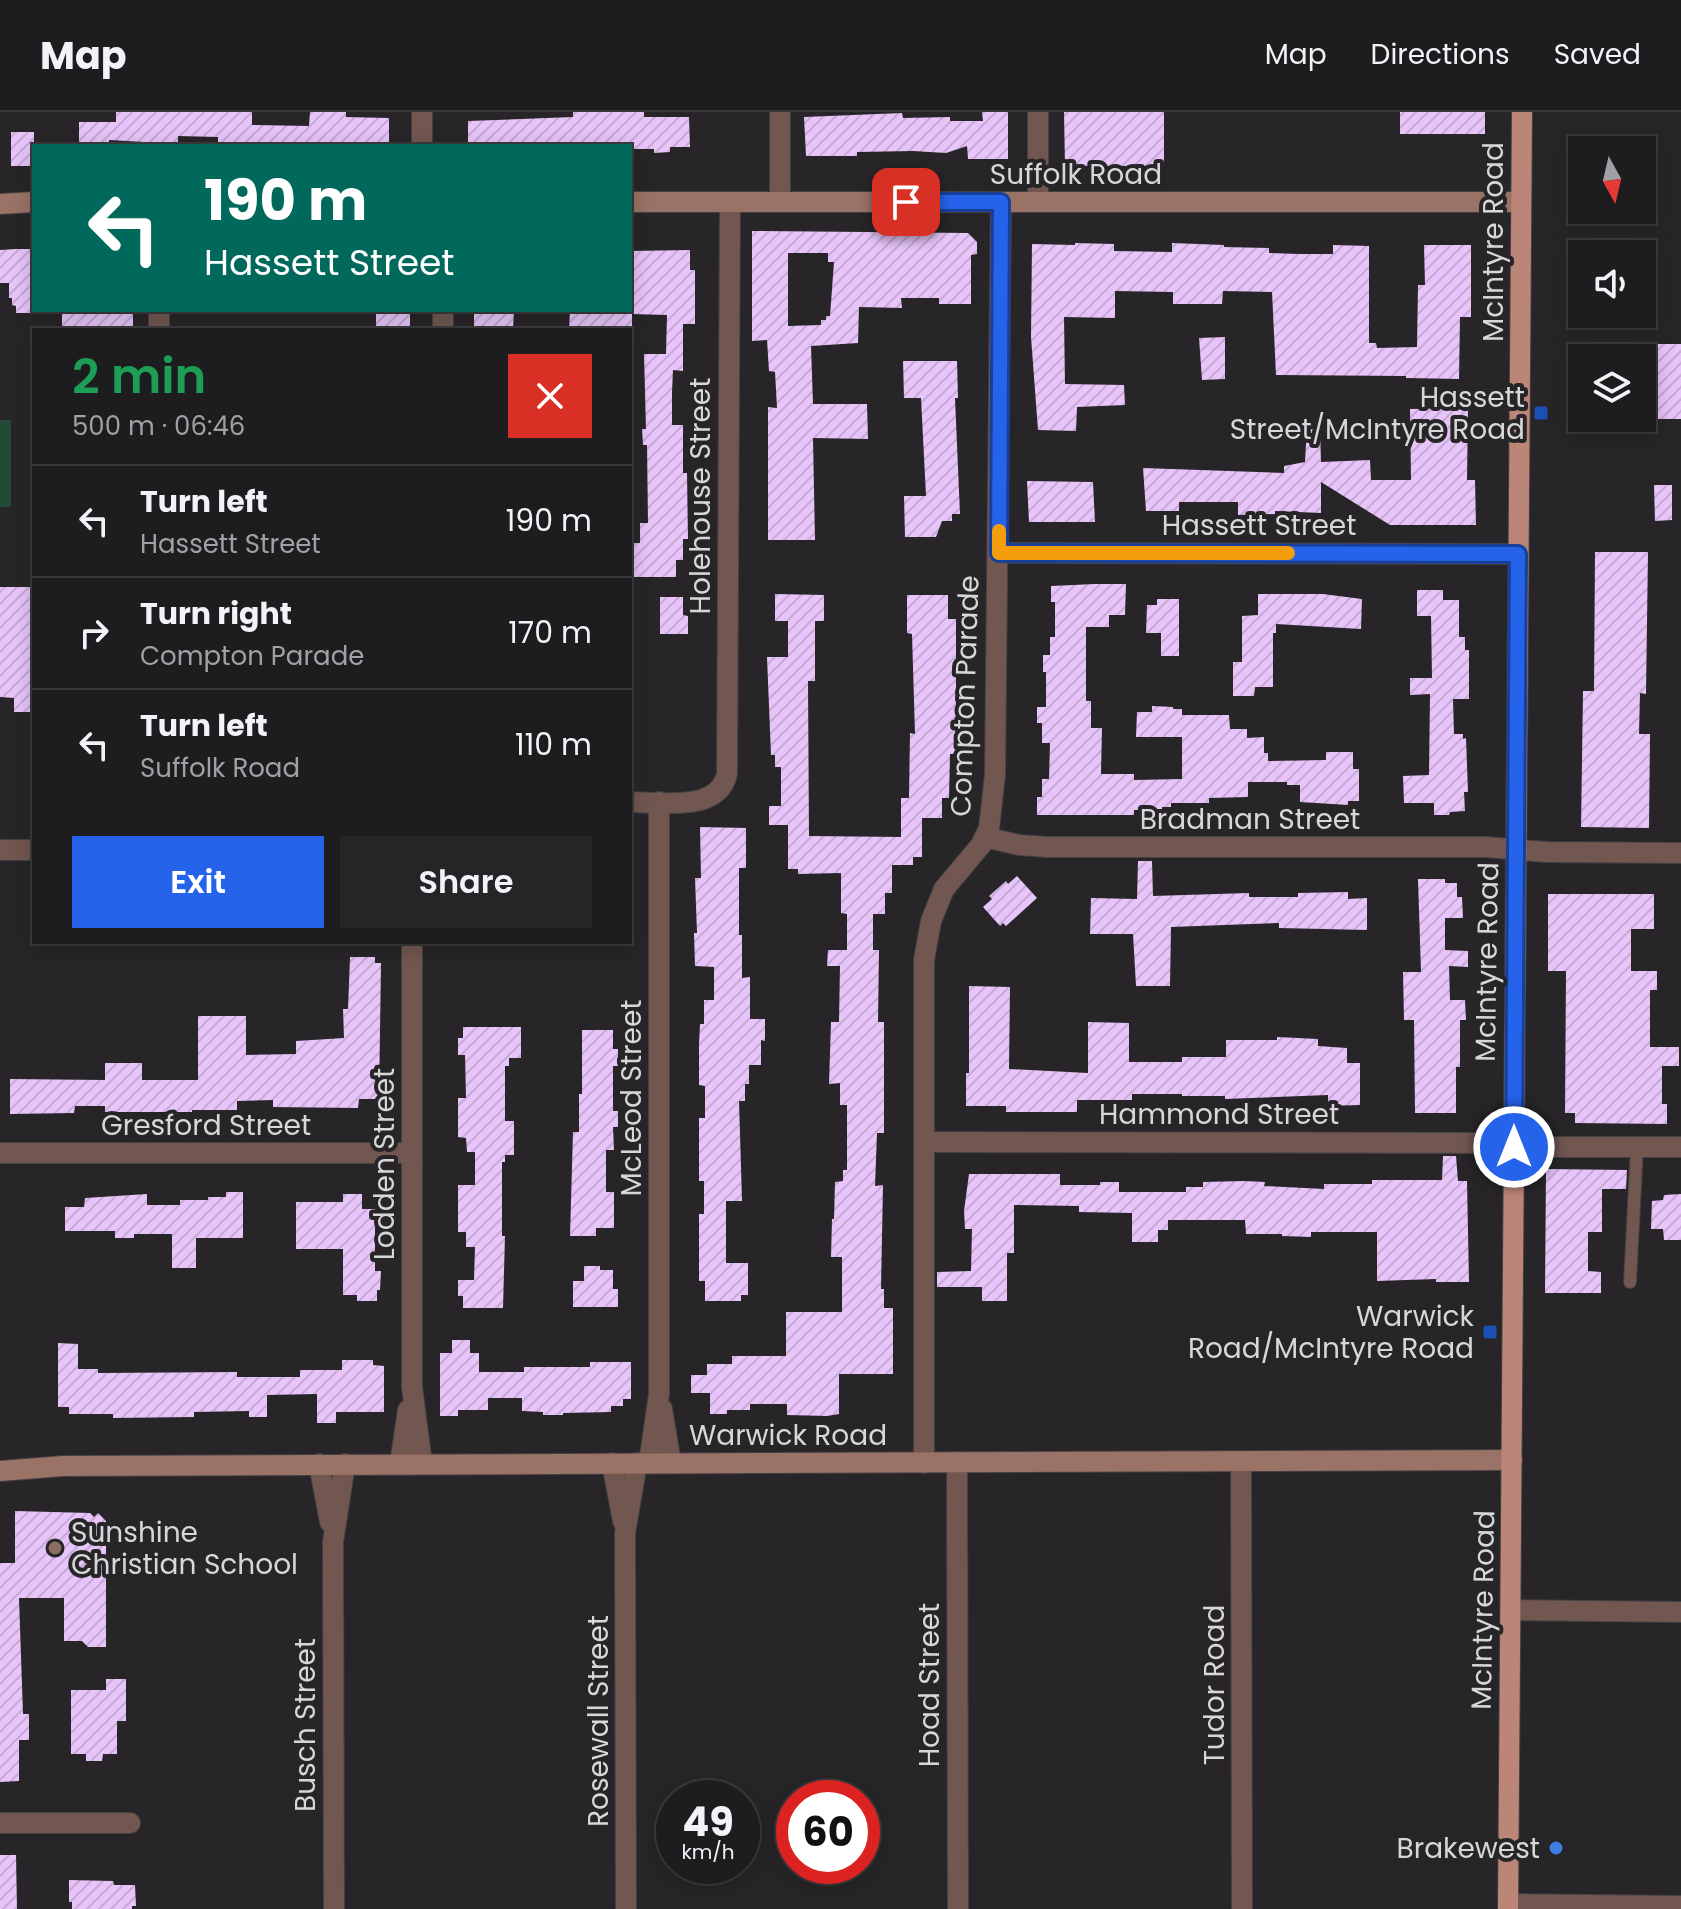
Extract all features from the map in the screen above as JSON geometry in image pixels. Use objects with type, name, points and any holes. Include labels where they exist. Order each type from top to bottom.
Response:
[{"type":"main road","name":"McIntyre Road","points":[[1508,1907],[1522,112]]},
{"type":"street","points":[[422,112],[422,144]]},
{"type":"street","points":[[780,112],[780,202]]},
{"type":"street","points":[[1038,112],[1038,202]]},
{"type":"street","points":[[0,201],[29,202]]},
{"type":"street","name":"Suffolk Road","points":[[632,202],[1521,202]]},
{"type":"street","name":"Holehouse Street","points":[[659,802],[701,800],[721,789],[727,774],[730,202]]},
{"type":"street","name":"Compton Parade","points":[[924,1463],[923,982],[931,921],[944,889],[989,828],[996,752],[1001,202]]},
{"type":"street","name":"Hassett Street","points":[[999,553],[1518,554]]},
{"type":"street","points":[[632,802],[659,802]]},
{"type":"street","name":"McLeod Street","points":[[659,802],[659,1394],[671,1463]]},
{"type":"street","name":"Bradman Street","points":[[985,837],[1019,845],[1048,847],[1495,847],[1681,853]]},
{"type":"street","points":[[0,850],[32,850]]},
{"type":"street","name":"Lodden Street","points":[[412,944],[412,1387],[422,1464]]},
{"type":"street","name":"Hammond Street","points":[[925,1142],[1681,1147]]},
{"type":"street","name":"Gresford Street","points":[[0,1153],[412,1153]]},
{"type":"street","name":"Lodden Street","points":[[400,1464],[412,1387]]},
{"type":"street","name":"McLeod Street","points":[[643,1463],[659,1394]]},
{"type":"street","name":"Warwick Road","points":[[0,1459],[63,1466]]},
{"type":"street","name":"Warwick Road","points":[[0,1471],[63,1466],[319,1464],[1512,1460]]},
{"type":"street","name":"Tudor Road","points":[[1241,1461],[1242,1909]]},
{"type":"street","name":"Hoad Street","points":[[957,1462],[958,1909]]},
{"type":"street","name":"Rosewall Street","points":[[612,1463],[625,1533],[626,1909]]},
{"type":"street","name":"Rosewall Street","points":[[625,1533],[643,1463]]},
{"type":"street","name":"Busch Street","points":[[319,1464],[333,1542]]},
{"type":"street","name":"Busch Street","points":[[334,1909],[333,1542],[345,1464]]},
{"type":"street","points":[[1511,1610],[1681,1612]]},
{"type":"street","points":[[0,1823],[130,1823]]},
{"type":"street","points":[[1508,1907],[1681,1906]]},
{"type":"lane","points":[[1630,1282],[1637,1147]]},
{"type":"green space","points":[[0,420],[11,420],[11,507],[0,507]]},
{"type":"building","points":[[116,112],[252,112],[252,125],[309,126],[310,112],[346,112],[346,117],[389,118],[389,144],[218,144],[218,137],[178,136],[178,144],[109,140],[109,144],[79,144],[79,122],[116,122]]},
{"type":"building","points":[[573,112],[644,112],[644,117],[689,117],[690,147],[670,147],[670,152],[654,153],[654,149],[632,149],[632,144],[468,144],[468,121],[573,117]]},
{"type":"building","points":[[982,112],[1008,112],[1008,159],[968,159],[967,146],[946,153],[857,152],[857,156],[806,156],[804,117],[902,113],[903,118],[950,117],[950,121],[983,121]]},
{"type":"building","points":[[1064,112],[1164,112],[1164,166],[1065,166]]},
{"type":"building","points":[[1400,112],[1485,112],[1485,134],[1400,134]]},
{"type":"building","points":[[11,132],[34,132],[32,166],[11,166]]},
{"type":"building","points":[[752,231],[968,233],[977,242],[977,254],[971,255],[971,304],[939,304],[939,298],[901,298],[902,308],[859,307],[858,343],[811,346],[813,404],[867,404],[868,439],[813,438],[815,540],[768,540],[768,407],[777,408],[775,372],[769,371],[767,340],[752,341]],"holes":[[[788,253],[828,253],[828,262],[834,262],[830,316],[821,320],[821,325],[788,326]]]},
{"type":"building","points":[[1172,243],[1269,248],[1269,253],[1298,254],[1333,254],[1333,245],[1369,246],[1369,343],[1376,343],[1377,348],[1417,347],[1418,285],[1425,285],[1424,245],[1471,245],[1471,317],[1460,317],[1459,379],[1276,375],[1272,292],[1223,291],[1222,304],[1173,304],[1173,292],[1115,291],[1115,318],[1064,317],[1065,384],[1124,385],[1125,405],[1077,407],[1076,431],[1038,430],[1031,337],[1032,244],[1114,244],[1114,251],[1172,252]]},
{"type":"building","points":[[32,249],[34,313],[16,313],[16,306],[9,298],[9,283],[0,283],[0,250]]},
{"type":"building","points":[[690,250],[690,270],[695,270],[695,324],[683,324],[683,371],[673,370],[672,425],[683,425],[688,539],[683,539],[683,560],[676,560],[676,577],[632,577],[632,543],[640,543],[640,523],[648,523],[647,445],[643,445],[642,429],[646,429],[644,354],[666,354],[667,315],[632,314],[632,327],[569,328],[570,312],[632,312],[632,251]]},
{"type":"building","points":[[62,312],[133,312],[133,328],[62,328]]},
{"type":"building","points":[[376,312],[410,312],[410,328],[376,328]]},
{"type":"building","points":[[474,312],[514,312],[513,328],[474,328]]},
{"type":"building","points":[[1225,337],[1225,379],[1202,380],[1199,338]]},
{"type":"building","points":[[1656,344],[1681,344],[1681,419],[1656,419]]},
{"type":"building","points":[[903,361],[957,361],[958,398],[955,398],[960,514],[952,514],[952,521],[942,521],[936,537],[905,537],[904,496],[926,496],[921,398],[904,398]]},
{"type":"building","points":[[1468,408],[1467,480],[1475,480],[1476,525],[1390,525],[1321,482],[1321,513],[1275,511],[1275,514],[1238,515],[1238,502],[1179,502],[1179,511],[1146,511],[1143,468],[1284,473],[1284,466],[1305,462],[1307,427],[1320,427],[1321,462],[1370,460],[1371,480],[1411,480],[1410,409]]},
{"type":"building","points":[[1027,481],[1093,482],[1095,522],[1029,522]]},
{"type":"building","points":[[1654,485],[1672,485],[1672,520],[1655,521]]},
{"type":"building","points":[[1595,552],[1648,552],[1646,694],[1640,693],[1639,734],[1650,734],[1649,828],[1581,827],[1583,691],[1594,691]]},
{"type":"building","points":[[1126,584],[1125,615],[1109,615],[1109,627],[1086,627],[1086,701],[1091,701],[1091,728],[1102,728],[1101,774],[1134,774],[1134,780],[1182,779],[1182,737],[1136,737],[1137,712],[1152,712],[1152,706],[1173,707],[1182,709],[1182,715],[1229,715],[1230,729],[1247,729],[1247,738],[1264,737],[1264,753],[1268,753],[1268,761],[1326,760],[1326,752],[1353,752],[1353,769],[1359,769],[1359,801],[1348,801],[1348,805],[1300,802],[1300,785],[1248,782],[1248,797],[1209,798],[1209,803],[1171,803],[1171,807],[1162,807],[1162,810],[1134,810],[1134,815],[1037,815],[1037,797],[1042,797],[1042,779],[1049,779],[1050,743],[1042,743],[1042,723],[1037,723],[1037,707],[1046,707],[1043,655],[1050,655],[1050,637],[1055,637],[1055,602],[1051,602],[1051,586]]},
{"type":"building","points":[[0,587],[32,587],[32,712],[14,712],[14,698],[0,697]]},
{"type":"building","points":[[1417,590],[1443,590],[1443,600],[1459,600],[1459,637],[1465,637],[1465,650],[1469,650],[1469,699],[1453,699],[1454,734],[1463,734],[1463,739],[1466,738],[1468,792],[1464,792],[1465,811],[1450,812],[1449,815],[1434,815],[1434,803],[1404,803],[1403,776],[1429,775],[1430,694],[1410,695],[1410,678],[1432,678],[1431,616],[1417,616]]},
{"type":"building","points":[[775,594],[824,595],[824,621],[815,621],[815,681],[808,681],[809,836],[901,837],[901,798],[909,798],[910,733],[915,734],[912,634],[907,633],[907,595],[948,595],[948,619],[956,619],[956,754],[950,754],[949,798],[942,798],[942,818],[922,818],[922,857],[913,857],[913,865],[892,865],[892,893],[885,893],[885,914],[873,914],[873,950],[879,950],[878,1022],[884,1022],[884,1133],[877,1133],[875,1186],[883,1185],[881,1289],[884,1289],[884,1308],[893,1308],[893,1374],[839,1374],[839,1414],[827,1416],[787,1415],[787,1404],[750,1404],[750,1410],[710,1414],[710,1393],[691,1393],[691,1375],[707,1375],[707,1364],[732,1364],[732,1356],[786,1356],[786,1312],[842,1312],[842,1257],[831,1257],[835,1182],[843,1181],[843,1170],[847,1170],[847,1105],[840,1105],[840,1083],[829,1084],[831,1022],[839,1022],[840,966],[827,966],[828,950],[847,950],[847,914],[841,913],[841,873],[798,874],[798,869],[788,869],[788,825],[769,825],[769,806],[781,806],[781,767],[775,767],[775,755],[771,755],[767,657],[788,657],[788,621],[775,621]]},
{"type":"building","points":[[1258,594],[1323,594],[1362,599],[1361,629],[1276,624],[1276,633],[1273,633],[1273,687],[1255,687],[1254,696],[1233,696],[1233,662],[1242,662],[1242,616],[1258,615]]},
{"type":"building","points":[[660,597],[683,597],[683,615],[688,616],[688,634],[660,634]]},
{"type":"building","points":[[1157,599],[1179,599],[1179,656],[1161,656],[1161,633],[1146,633],[1147,605],[1157,605]]},
{"type":"building","points":[[700,827],[746,828],[746,868],[739,868],[742,978],[750,977],[750,1019],[765,1019],[761,1065],[749,1065],[745,1101],[739,1101],[742,1201],[726,1201],[726,1263],[748,1263],[748,1295],[741,1295],[741,1301],[705,1301],[705,1281],[699,1281],[699,1214],[704,1214],[704,1181],[699,1181],[699,1118],[705,1118],[705,1086],[699,1085],[700,1024],[704,1024],[704,1000],[714,1000],[714,967],[695,966],[695,878],[701,878]]},
{"type":"building","points":[[1138,861],[1152,861],[1153,896],[1249,893],[1249,897],[1298,897],[1298,893],[1348,892],[1348,899],[1367,898],[1367,930],[1279,928],[1279,923],[1171,927],[1170,986],[1136,986],[1133,934],[1090,934],[1091,898],[1137,899]]},
{"type":"building","points":[[1017,876],[1037,898],[1006,926],[1003,923],[1000,926],[983,907],[992,899],[989,896]]},
{"type":"building","points":[[1418,879],[1445,879],[1445,883],[1457,883],[1457,897],[1462,897],[1463,918],[1445,918],[1445,950],[1468,951],[1468,967],[1449,966],[1450,1000],[1465,1000],[1466,1020],[1460,1020],[1456,1113],[1415,1113],[1414,1020],[1404,1020],[1403,972],[1421,972]]},
{"type":"building","points":[[1548,894],[1654,894],[1654,929],[1631,929],[1631,971],[1657,971],[1657,990],[1650,990],[1650,1047],[1679,1047],[1679,1066],[1662,1066],[1662,1104],[1667,1104],[1667,1124],[1575,1123],[1575,1113],[1565,1113],[1566,971],[1548,971]]},
{"type":"building","points":[[350,957],[375,957],[375,963],[381,963],[379,1099],[359,1099],[358,1108],[273,1107],[273,1100],[237,1101],[237,1110],[105,1112],[105,1106],[75,1106],[74,1113],[10,1114],[10,1079],[105,1080],[105,1063],[142,1063],[142,1080],[198,1080],[198,1016],[246,1016],[246,1055],[296,1054],[296,1041],[344,1038],[343,1009],[348,1009]]},
{"type":"building","points":[[969,986],[1010,987],[1009,1069],[1088,1073],[1088,1022],[1129,1023],[1129,1062],[1182,1062],[1182,1057],[1226,1057],[1226,1040],[1277,1040],[1277,1037],[1318,1039],[1318,1046],[1347,1048],[1347,1063],[1360,1063],[1360,1105],[1328,1106],[1328,1095],[1225,1099],[1225,1096],[1132,1094],[1132,1100],[1077,1100],[1077,1112],[1006,1112],[1006,1106],[966,1106]]},
{"type":"building","points":[[463,1027],[521,1027],[521,1058],[509,1058],[509,1066],[505,1066],[505,1121],[514,1121],[514,1155],[505,1155],[505,1162],[502,1162],[502,1236],[505,1236],[503,1308],[463,1308],[463,1296],[458,1296],[458,1280],[474,1280],[475,1247],[466,1247],[466,1232],[458,1232],[458,1185],[475,1185],[475,1152],[467,1152],[466,1138],[458,1137],[458,1098],[466,1098],[465,1055],[458,1055],[458,1038],[463,1038]]},
{"type":"building","points":[[582,1030],[613,1030],[613,1049],[618,1049],[618,1066],[613,1066],[613,1111],[618,1111],[618,1127],[613,1127],[614,1150],[606,1150],[606,1192],[614,1192],[614,1228],[596,1228],[596,1236],[570,1236],[573,1132],[579,1132],[579,1094],[582,1094]]},
{"type":"building","points":[[1443,1156],[1456,1156],[1458,1181],[1467,1181],[1469,1282],[1436,1282],[1436,1279],[1377,1281],[1377,1232],[1311,1232],[1311,1237],[1246,1234],[1245,1220],[1168,1220],[1168,1230],[1158,1230],[1158,1242],[1132,1242],[1132,1213],[1079,1212],[1079,1206],[1014,1205],[1014,1253],[1007,1253],[1007,1301],[982,1301],[982,1287],[937,1287],[937,1272],[971,1271],[972,1229],[965,1229],[964,1211],[969,1174],[1060,1174],[1060,1185],[1119,1182],[1119,1192],[1186,1192],[1186,1187],[1203,1187],[1203,1182],[1244,1181],[1265,1182],[1264,1186],[1324,1189],[1324,1184],[1372,1184],[1372,1180],[1442,1180]]},
{"type":"building","points":[[1546,1169],[1627,1170],[1626,1189],[1602,1189],[1602,1232],[1588,1232],[1588,1271],[1601,1272],[1601,1293],[1545,1293]]},
{"type":"building","points":[[226,1192],[243,1192],[243,1238],[196,1238],[196,1268],[172,1268],[172,1234],[134,1234],[134,1238],[115,1238],[115,1231],[65,1231],[65,1207],[84,1207],[85,1198],[147,1194],[147,1205],[180,1205],[180,1200],[226,1197]]},
{"type":"building","points":[[343,1194],[362,1194],[362,1209],[375,1209],[375,1271],[381,1271],[377,1301],[357,1301],[357,1295],[343,1295],[343,1249],[296,1249],[296,1202],[343,1202]]},
{"type":"building","points":[[1681,1194],[1681,1240],[1664,1240],[1663,1229],[1651,1229],[1652,1201],[1663,1200],[1664,1195]]},
{"type":"building","points":[[584,1266],[613,1270],[613,1289],[618,1289],[618,1307],[573,1307],[573,1281],[584,1281]]},
{"type":"building","points":[[452,1340],[470,1340],[470,1353],[479,1353],[479,1372],[524,1372],[524,1367],[590,1367],[590,1362],[631,1362],[631,1399],[623,1399],[623,1406],[611,1406],[611,1412],[543,1415],[543,1412],[522,1411],[522,1398],[488,1398],[488,1410],[458,1410],[458,1416],[440,1416],[440,1353],[452,1353]]},
{"type":"building","points":[[58,1343],[78,1344],[78,1369],[98,1369],[98,1373],[237,1372],[237,1377],[300,1377],[300,1370],[342,1370],[342,1360],[373,1360],[373,1365],[384,1366],[384,1412],[336,1412],[336,1423],[317,1423],[317,1394],[267,1395],[267,1417],[249,1417],[249,1411],[194,1412],[194,1417],[113,1418],[113,1414],[69,1414],[69,1407],[58,1407]]},
{"type":"building","name":"Sunshine Christian School","points":[[15,1511],[90,1513],[94,1517],[98,1513],[106,1521],[106,1647],[88,1647],[82,1641],[64,1641],[64,1598],[19,1598],[23,1714],[29,1714],[29,1740],[19,1740],[19,1781],[0,1782],[0,1563],[15,1563]]},
{"type":"building","points":[[106,1679],[126,1679],[126,1721],[117,1721],[117,1754],[103,1754],[102,1761],[86,1761],[86,1754],[71,1754],[71,1690],[106,1690]]},
{"type":"building","points":[[0,1855],[16,1855],[17,1909],[0,1909]]},
{"type":"building","points":[[69,1880],[135,1885],[136,1906],[132,1909],[72,1909]]},
{"type":"slow traffic","points":[[999,531],[999,553],[1288,553]]},
{"type":"place","name":"Hassett Street/McIntyre Road","points":[[1541,413]]},
{"type":"place","name":"Warwick Road/McIntyre Road","points":[[1490,1332]]},
{"type":"place","name":"Sunshine Christian School","points":[[55,1548]]},
{"type":"place","name":"Brakewest","points":[[1556,1848]]},
{"type":"route","points":[[906,202],[1001,202],[999,553],[1518,554],[1514,1147]]}]
